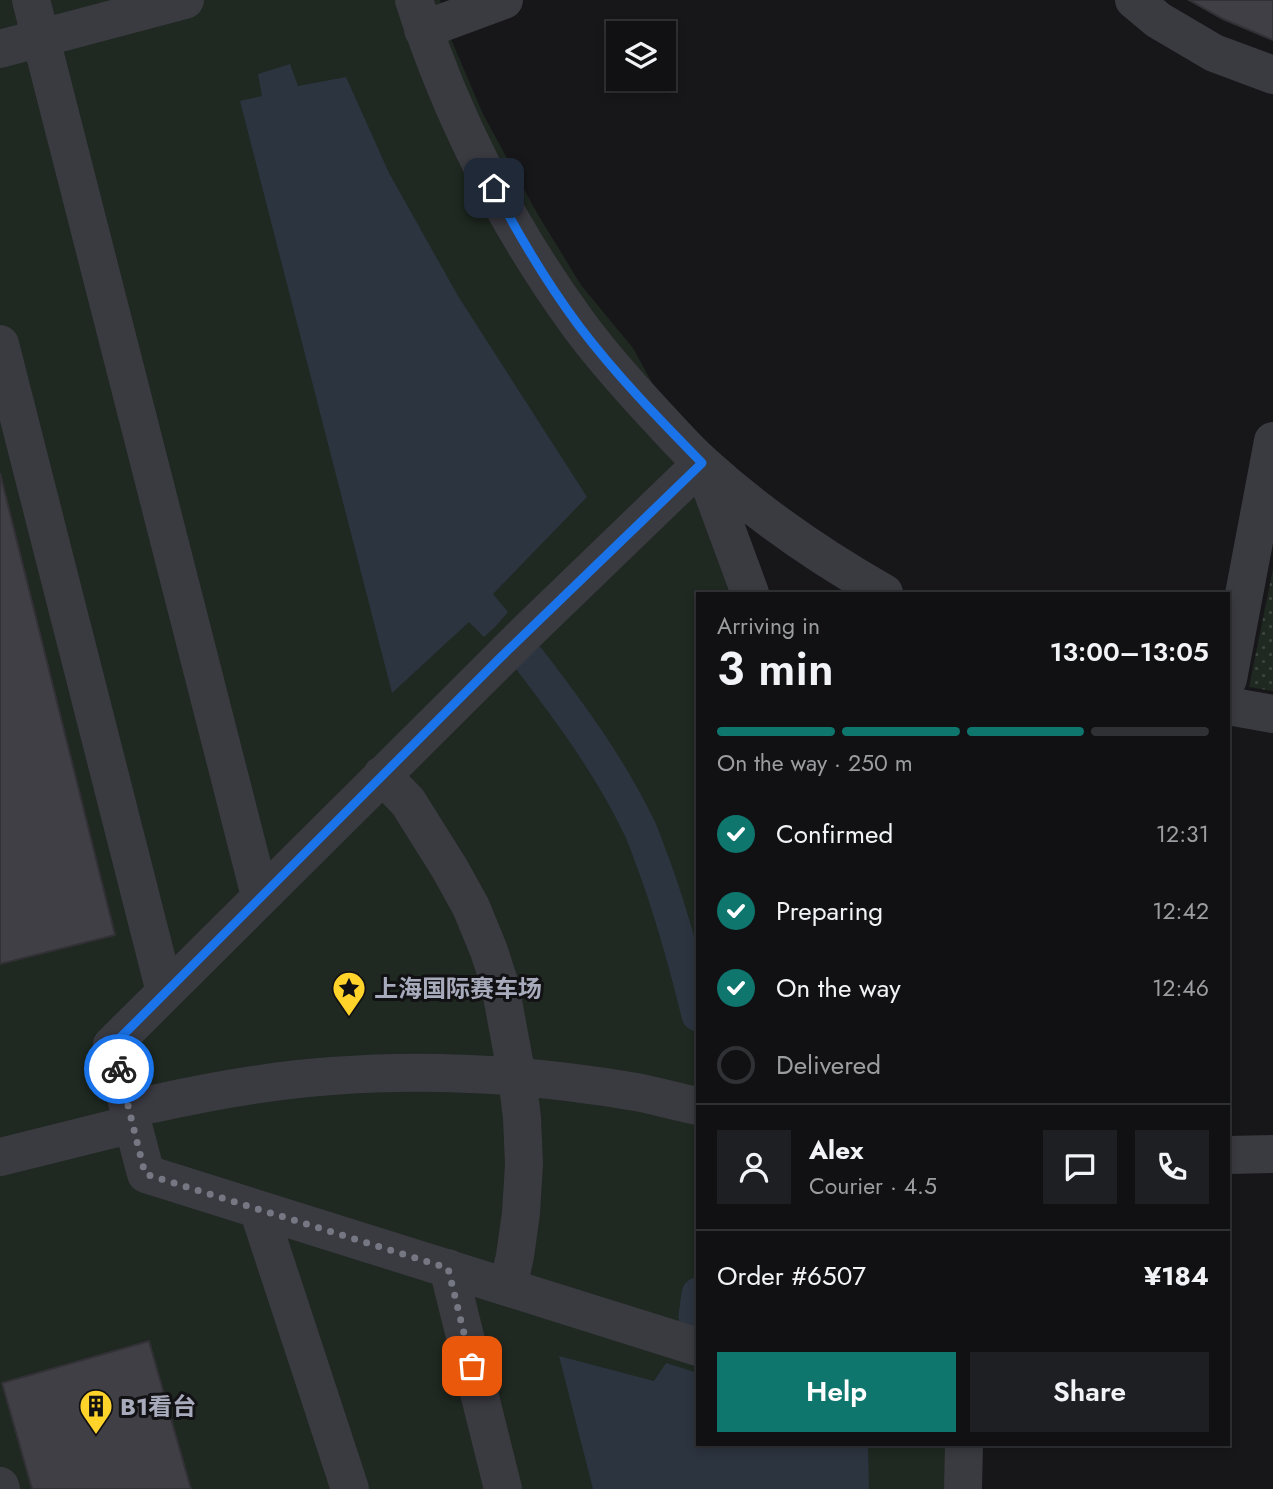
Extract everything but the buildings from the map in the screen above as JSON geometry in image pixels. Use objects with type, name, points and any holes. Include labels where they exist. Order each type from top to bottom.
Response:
[{"type":"street","points":[[32,0],[260,897]]},
{"type":"street","points":[[0,49],[186,0]]},
{"type":"street","points":[[504,0],[419,15],[470,143],[518,234],[580,327],[639,398],[702,463],[768,518],[838,567],[882,592]]},
{"type":"street","points":[[1134,0],[1158,20],[1214,53],[1273,75]]},
{"type":"street","points":[[0,345],[165,992]]},
{"type":"street","points":[[1230,668],[1273,441]]},
{"type":"street","points":[[702,463],[750,592]]},
{"type":"street","points":[[696,1345],[145,1174],[143,1114],[113,1045],[539,619],[702,463]]},
{"type":"street","points":[[1230,706],[1273,714]]},
{"type":"street","points":[[382,775],[408,802],[471,907],[500,985],[517,1077],[524,1164],[521,1213],[508,1287]]},
{"type":"street","points":[[0,1157],[218,1090],[332,1076],[441,1073],[517,1077],[626,1091],[696,1106]]},
{"type":"street","points":[[1230,1155],[1273,1154]]},
{"type":"street","points":[[258,1209],[350,1489]]},
{"type":"street","points":[[448,1268],[503,1489]]},
{"type":"street","points":[[963,1489],[964,1446]]},
{"type":"shaded area","name":"上海国际赛车场","points":[[0,0],[440,0],[451,39],[483,114],[537,213],[581,285],[633,348],[767,592],[696,592],[696,1446],[980,1446],[982,1489],[0,1489]]},
{"type":"shaded area","points":[[1273,569],[1273,691],[1249,687]]},
{"type":"water","points":[[290,64],[298,86],[346,77],[389,173],[458,296],[587,497],[493,594],[508,612],[496,626],[484,637],[469,622],[392,693],[240,101],[262,96],[258,74]]},
{"type":"water","points":[[559,1356],[654,1381],[666,1363],[696,1372],[696,1446],[868,1446],[869,1489],[593,1489]]},
{"type":"waterway","points":[[529,659],[601,760],[640,829],[671,917],[696,1007]]},
{"type":"waterway","points":[[695,1316],[696,1309]]},
{"type":"way so far","points":[[119,1069],[145,1174],[448,1268],[472,1366]]},
{"type":"place","name":"上海国际赛车场","points":[[349,1018]]},
{"type":"place","name":"B1看台","points":[[96,1436]]},
{"type":"route","points":[[119,1069],[113,1045],[499,659],[702,463],[639,398],[580,327],[518,234],[494,188]]}]
